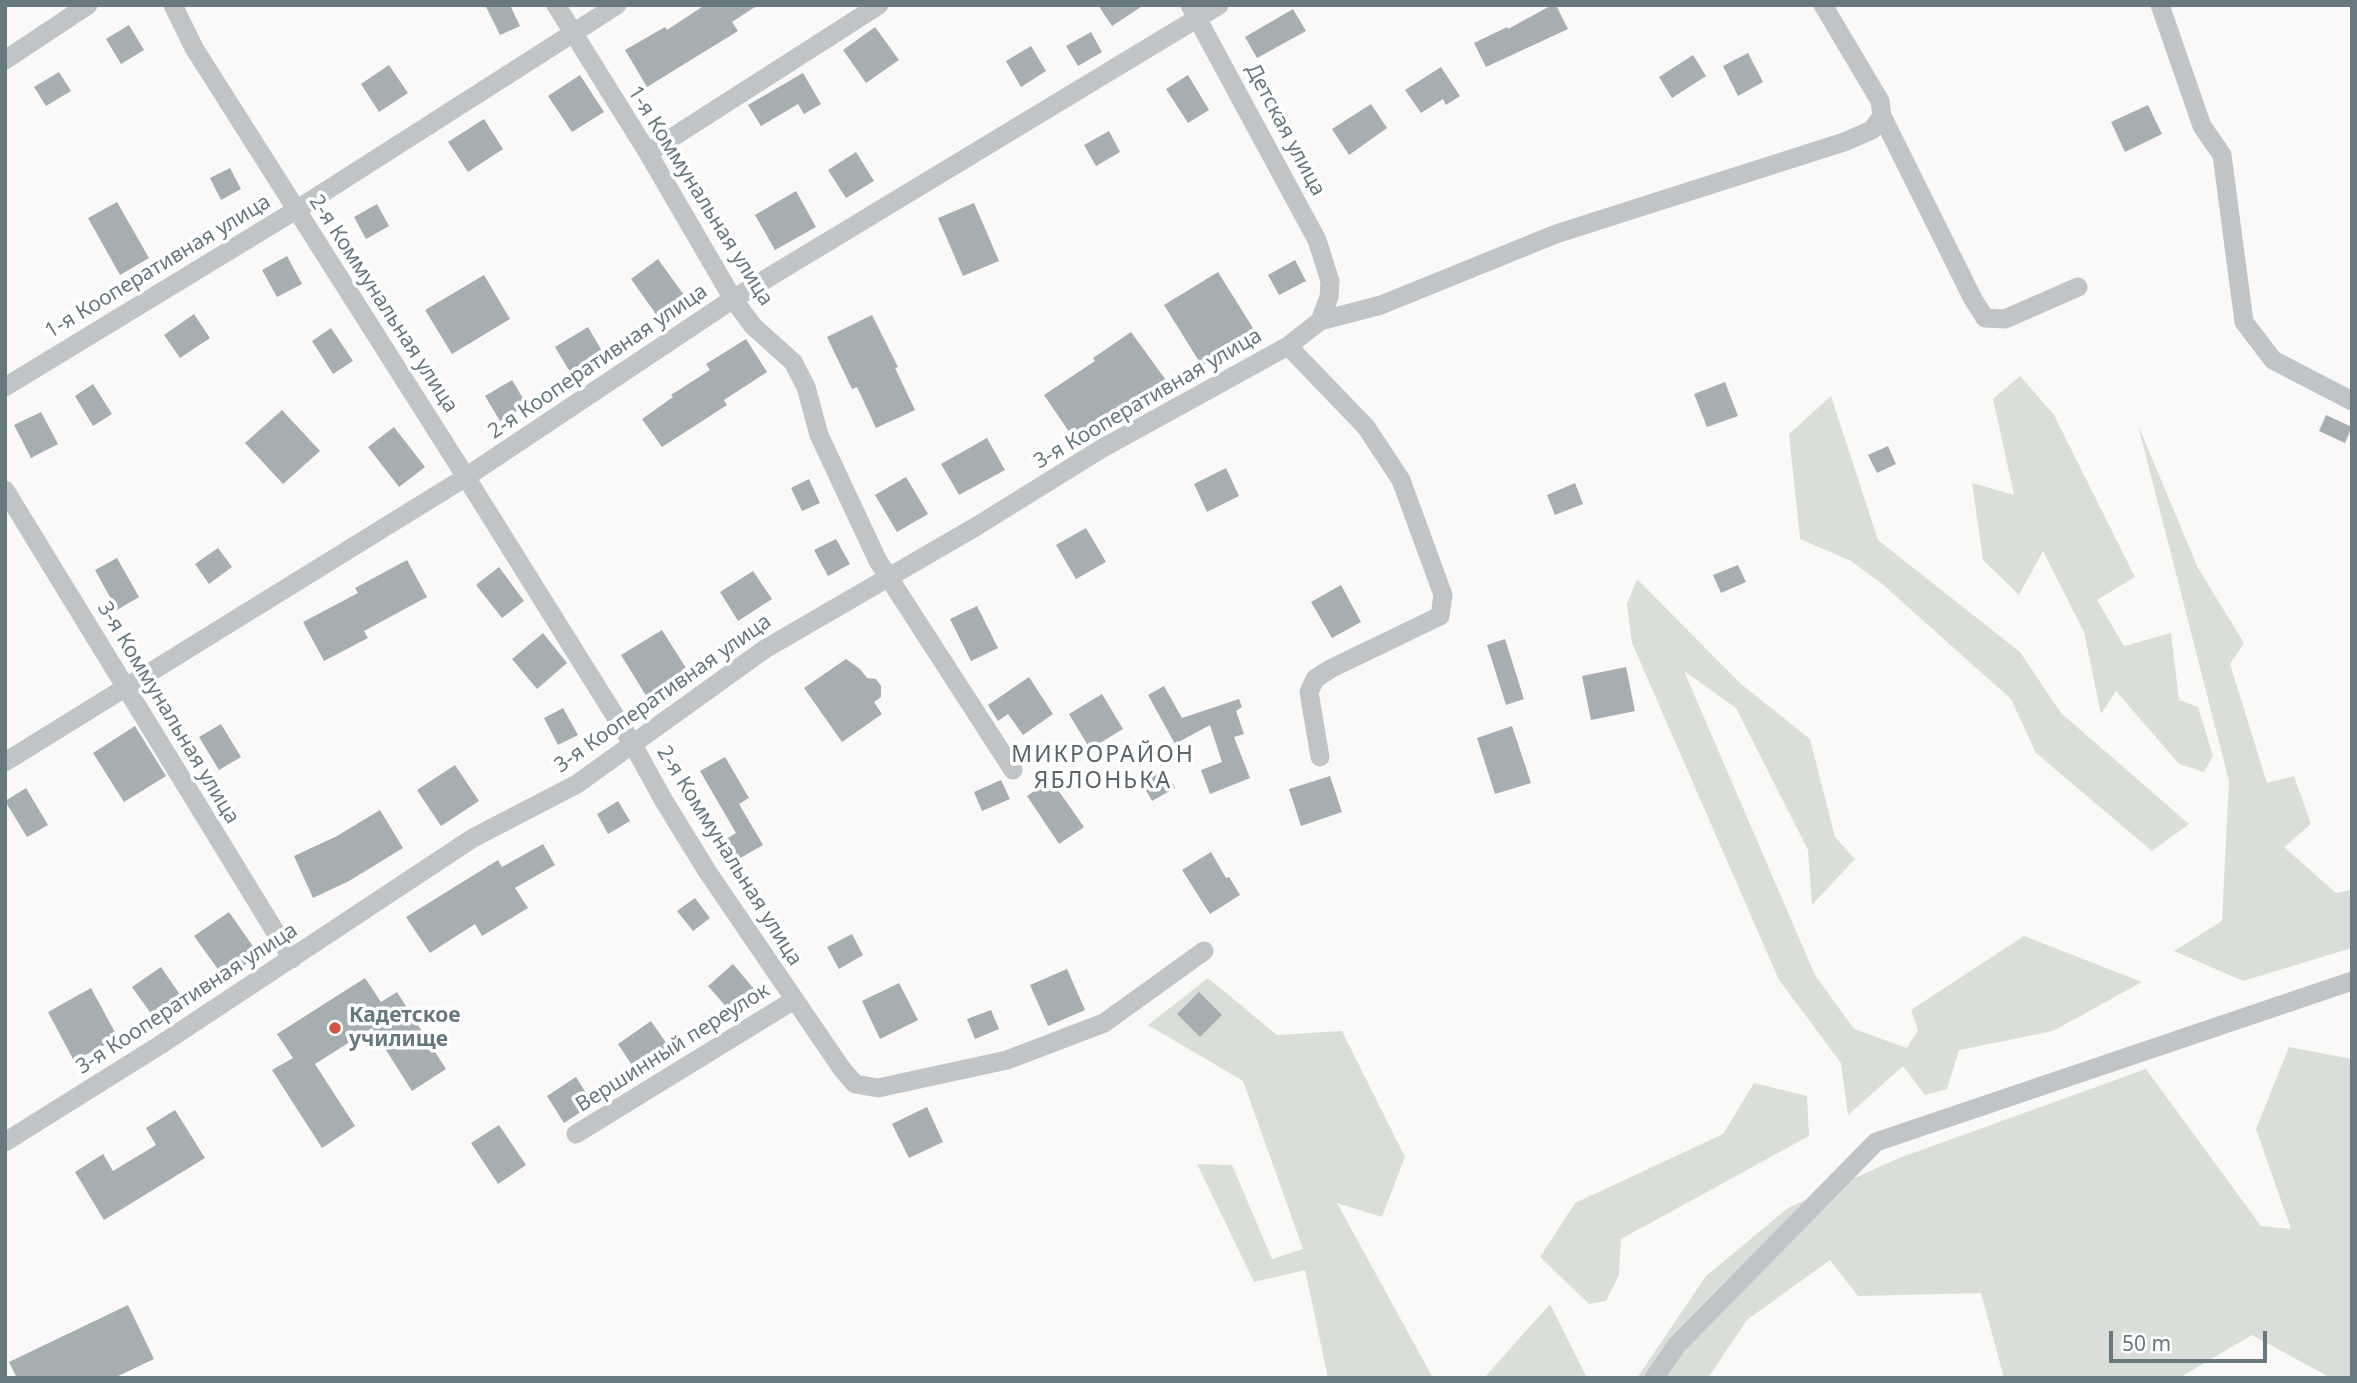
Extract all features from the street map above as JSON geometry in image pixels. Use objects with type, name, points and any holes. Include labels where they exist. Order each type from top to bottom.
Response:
[{"type":"street","points":[[5,60],[88,5]]},
{"type":"street","name":"2-я Коммунальная улица","points":[[173,5],[194,48],[632,743],[707,871],[794,1000],[855,1084],[878,1088],[1007,1060],[1104,1023],[1204,951]]},
{"type":"street","name":"1-я Коммунальная улица","points":[[556,5],[648,153],[733,299],[753,326],[793,362],[806,387],[819,435],[877,561],[1013,771]]},
{"type":"street","name":"1-я Кооперативная улица","points":[[5,387],[296,210],[617,5]]},
{"type":"street","points":[[648,153],[879,5]]},
{"type":"street","name":"2-я Кооперативная улица","points":[[5,762],[466,477],[733,299],[1194,12],[1219,5]]},
{"type":"street","points":[[1823,5],[1881,109],[1984,318],[2005,319],[2078,287]]},
{"type":"street","points":[[2160,5],[2202,126],[2222,155],[2244,322],[2273,360],[2352,401]]},
{"type":"street","name":"Детская улица","points":[[1194,12],[1318,240],[1331,281],[1329,297],[1320,321]]},
{"type":"street","points":[[1320,321],[1381,305],[1556,234],[1844,142],[1872,130],[1881,109]]},
{"type":"street","name":"3-я Кооперативная улица","points":[[5,1142],[292,959],[473,838],[577,784],[765,649],[977,526],[1112,443],[1288,346],[1320,321]]},
{"type":"street","points":[[1288,346],[1366,427],[1401,480],[1443,595],[1440,616],[1330,669],[1315,679],[1309,692],[1320,757]]},
{"type":"street","name":"3-я Коммунальная улица","points":[[5,490],[292,959]]},
{"type":"street","points":[[1654,1378],[1677,1345],[1876,1142],[2352,981]]},
{"type":"street","name":"Вершинный переулок","points":[[576,1134],[794,1000]]},
{"type":"shaded area","points":[[2020,376],[2054,415],[2135,577],[2097,600],[2124,646],[2171,633],[2179,700],[2198,707],[2213,756],[2204,772],[2179,764],[2116,691],[2101,714],[2084,632],[2043,551],[2019,595],[1983,560],[1972,483],[2014,495],[1993,399]]},
{"type":"shaded area","points":[[1831,396],[1878,540],[2020,652],[2061,713],[2189,824],[2152,851],[2036,753],[2011,699],[1881,583],[1851,561],[1800,539],[1789,434]]},
{"type":"shaded area","points":[[2138,425],[2198,568],[2244,643],[2230,664],[2267,783],[2294,776],[2311,824],[2284,847],[2336,893],[2352,890],[2352,948],[2243,981],[2174,951],[2222,921],[2229,781]]},
{"type":"shaded area","points":[[1637,579],[1741,684],[1810,739],[1835,837],[1855,859],[1812,905],[1808,850],[1736,708],[1684,671],[1815,975],[1854,1029],[1907,1048],[1918,1030],[1911,1010],[2024,936],[2142,982],[2053,1031],[1959,1050],[1947,1089],[1925,1095],[1903,1066],[1848,1115],[1841,1063],[1779,980],[1632,643],[1627,604]]},
{"type":"shaded area","points":[[1208,978],[1277,1035],[1342,1031],[1405,1157],[1382,1217],[1337,1203],[1433,1378],[1328,1378],[1305,1270],[1254,1282],[1197,1164],[1232,1165],[1272,1259],[1303,1249],[1243,1081],[1148,1025]]},
{"type":"shaded area","points":[[2289,1047],[2352,1059],[2352,1378],[2331,1378],[2252,1335],[2179,1378],[2004,1378],[1981,1293],[1858,1296],[1830,1260],[1747,1320],[1708,1378],[1637,1378],[1706,1276],[1788,1208],[1899,1158],[2146,1069],[2261,1226],[2291,1229],[2256,1129]]},
{"type":"shaded area","points":[[1754,1083],[1807,1096],[1809,1136],[1621,1239],[1619,1275],[1606,1301],[1589,1304],[1540,1257],[1575,1203],[1723,1134]]},
{"type":"shaded area","points":[[1550,1304],[1587,1378],[1484,1378]]},
{"type":"building","points":[[485,5],[510,5],[520,26],[500,35]]},
{"type":"building","points":[[705,5],[758,5],[732,22],[738,31],[647,87],[625,50],[665,27],[667,30]]},
{"type":"building","points":[[1098,5],[1144,5],[1112,26]]},
{"type":"building","points":[[1556,5],[1568,29],[1486,67],[1474,43],[1507,27],[1508,29]]},
{"type":"building","points":[[1293,9],[1306,31],[1257,58],[1245,37]]},
{"type":"building","points":[[129,25],[144,50],[121,64],[106,39]]},
{"type":"building","points":[[875,27],[899,60],[866,83],[843,50]]},
{"type":"building","points":[[1091,32],[1102,52],[1078,66],[1066,46]]},
{"type":"building","points":[[1031,46],[1046,71],[1021,87],[1006,61]]},
{"type":"building","points":[[1748,53],[1763,82],[1738,96],[1723,66]]},
{"type":"building","points":[[1693,55],[1706,76],[1672,98],[1659,77]]},
{"type":"building","points":[[389,65],[408,93],[379,112],[361,84]]},
{"type":"building","points":[[1441,67],[1460,96],[1446,105],[1443,99],[1421,113],[1405,90]]},
{"type":"building","points":[[59,72],[71,91],[46,106],[34,87]]},
{"type":"building","points":[[803,73],[821,104],[804,114],[798,104],[761,126],[748,105]]},
{"type":"building","points":[[580,75],[604,112],[572,132],[548,96]]},
{"type":"building","points":[[1188,75],[1209,110],[1188,123],[1166,89]]},
{"type":"building","points":[[1371,104],[1387,128],[1349,155],[1332,129]]},
{"type":"building","points":[[2148,105],[2162,134],[2125,152],[2111,122]]},
{"type":"building","points":[[484,119],[503,149],[468,172],[448,142]]},
{"type":"building","points":[[1109,131],[1120,152],[1096,166],[1084,145]]},
{"type":"building","points":[[856,152],[874,181],[846,198],[828,170]]},
{"type":"building","points":[[230,168],[241,189],[221,200],[210,178]]},
{"type":"building","points":[[796,191],[816,227],[775,250],[755,215]]},
{"type":"building","points":[[117,202],[149,258],[120,275],[88,218]]},
{"type":"building","points":[[974,203],[999,261],[963,276],[938,218]]},
{"type":"building","points":[[377,204],[389,226],[366,239],[354,217]]},
{"type":"building","points":[[287,256],[302,284],[277,297],[262,270]]},
{"type":"building","points":[[658,259],[686,298],[658,317],[631,279]]},
{"type":"building","points":[[1295,260],[1306,281],[1279,295],[1268,275]]},
{"type":"building","points":[[1218,272],[1256,333],[1202,366],[1164,305]]},
{"type":"building","points":[[484,275],[510,319],[452,354],[425,310]]},
{"type":"building","points":[[194,314],[210,338],[180,358],[164,335]]},
{"type":"building","points":[[872,315],[898,367],[895,368],[915,410],[876,428],[857,387],[852,389],[827,337]]},
{"type":"building","points":[[588,327],[606,358],[573,377],[555,347]]},
{"type":"building","points":[[331,328],[353,361],[333,374],[312,341]]},
{"type":"building","points":[[1131,332],[1168,383],[1130,410],[1127,407],[1076,442],[1044,395],[1095,361],[1093,358]]},
{"type":"building","points":[[746,339],[767,372],[724,400],[727,405],[662,447],[642,419],[673,397],[671,395],[710,370],[706,364]]},
{"type":"building","points":[[512,380],[527,405],[500,421],[485,396]]},
{"type":"building","points":[[1725,382],[1738,416],[1707,427],[1694,394]]},
{"type":"building","points":[[93,384],[112,414],[93,426],[75,396]]},
{"type":"building","points":[[282,410],[320,451],[283,484],[245,443]]},
{"type":"building","points":[[41,412],[58,444],[31,458],[14,425]]},
{"type":"building","points":[[2326,415],[2352,427],[2345,443],[2319,431]]},
{"type":"building","points":[[394,427],[425,467],[399,487],[368,447]]},
{"type":"building","points":[[987,438],[1005,470],[959,495],[941,464]]},
{"type":"building","points":[[1888,446],[1896,464],[1877,473],[1868,455]]},
{"type":"building","points":[[1226,468],[1239,496],[1207,512],[1194,484]]},
{"type":"building","points":[[906,477],[928,514],[897,532],[875,495]]},
{"type":"building","points":[[809,479],[820,503],[802,511],[791,488]]},
{"type":"building","points":[[1575,483],[1583,504],[1555,515],[1547,495]]},
{"type":"building","points":[[1086,528],[1106,562],[1076,579],[1056,545]]},
{"type":"building","points":[[836,539],[850,564],[828,576],[814,550]]},
{"type":"building","points":[[218,548],[232,567],[209,584],[195,564]]},
{"type":"building","points":[[117,558],[139,597],[117,610],[95,570]]},
{"type":"building","points":[[407,560],[427,597],[364,631],[368,638],[324,661],[303,622],[358,593],[355,588]]},
{"type":"building","points":[[1738,565],[1746,582],[1721,593],[1713,575]]},
{"type":"building","points":[[499,567],[524,601],[502,618],[476,585]]},
{"type":"building","points":[[753,571],[772,599],[738,621],[720,592]]},
{"type":"building","points":[[1341,585],[1361,622],[1332,638],[1311,602]]},
{"type":"building","points":[[977,606],[998,648],[971,661],[950,619]]},
{"type":"building","points":[[662,630],[691,676],[650,702],[621,655]]},
{"type":"building","points":[[543,633],[567,663],[537,689],[512,659]]},
{"type":"building","points":[[1505,639],[1524,699],[1506,705],[1487,645]]},
{"type":"building","points":[[846,659],[867,678],[876,679],[881,686],[881,697],[874,702],[882,714],[842,742],[804,688]]},
{"type":"building","points":[[1626,667],[1635,711],[1591,720],[1582,676]]},
{"type":"building","points":[[1029,677],[1053,714],[1023,735],[1008,714],[998,721],[988,705]]},
{"type":"building","points":[[1164,686],[1182,718],[1239,699],[1242,707],[1236,711],[1244,734],[1234,737],[1250,778],[1210,794],[1201,770],[1222,762],[1210,725],[1175,744],[1148,695]]},
{"type":"building","points":[[1102,694],[1123,729],[1090,749],[1069,714]]},
{"type":"building","points":[[563,708],[578,735],[558,745],[544,718]]},
{"type":"building","points":[[221,724],[241,757],[219,770],[199,737]]},
{"type":"building","points":[[135,726],[166,776],[124,802],[93,753]]},
{"type":"building","points":[[1512,726],[1531,783],[1495,794],[1477,738]]},
{"type":"building","points":[[725,757],[749,798],[739,804],[763,845],[730,864],[718,844],[736,833],[700,771]]},
{"type":"building","points":[[455,765],[479,801],[441,826],[417,790]]},
{"type":"building","points":[[1165,770],[1175,788],[1152,801],[1142,783]]},
{"type":"building","points":[[1330,776],[1342,812],[1301,826],[1289,789]]},
{"type":"building","points":[[1001,780],[1010,799],[982,811],[974,792]]},
{"type":"building","points":[[1051,780],[1084,827],[1059,844],[1027,796]]},
{"type":"building","points":[[26,788],[48,825],[27,837],[5,801]]},
{"type":"building","points":[[618,801],[630,821],[608,834],[597,814]]},
{"type":"building","points":[[380,810],[403,848],[349,881],[313,898],[294,856],[337,836]]},
{"type":"building","points":[[543,844],[555,865],[515,888],[528,908],[482,936],[475,924],[430,953],[406,917],[498,860],[502,867]]},
{"type":"building","points":[[1211,852],[1226,878],[1229,877],[1240,895],[1210,914],[1182,870]]},
{"type":"building","points":[[695,898],[710,918],[693,931],[677,911]]},
{"type":"building","points":[[229,912],[259,955],[225,979],[194,936]]},
{"type":"building","points":[[852,934],[863,955],[839,969],[827,947]]},
{"type":"building","points":[[733,964],[754,989],[729,1010],[708,986]]},
{"type":"building","points":[[161,967],[185,1002],[157,1022],[132,987]]},
{"type":"building","points":[[1067,969],[1085,1010],[1048,1026],[1030,985]]},
{"type":"building","points":[[365,978],[381,1002],[397,992],[446,1069],[412,1091],[372,1028],[315,1064],[355,1126],[322,1148],[272,1070],[293,1058],[277,1034]]},
{"type":"building","points":[[899,983],[918,1020],[880,1039],[862,1001]]},
{"type":"building","points":[[91,988],[118,1038],[74,1061],[48,1012]]},
{"type":"building","points":[[1199,992],[1222,1015],[1200,1037],[1177,1014]]},
{"type":"building","points":[[991,1010],[999,1029],[975,1039],[967,1019]]},
{"type":"building","points":[[651,1021],[673,1053],[639,1076],[618,1044]]},
{"type":"building","points":[[576,1077],[593,1104],[564,1123],[547,1096]]},
{"type":"building","points":[[927,1107],[943,1142],[909,1158],[892,1124]]},
{"type":"building","points":[[175,1110],[205,1158],[104,1220],[75,1172],[103,1154],[113,1171],[156,1145],[146,1128]]},
{"type":"building","points":[[499,1125],[526,1165],[498,1184],[471,1143]]},
{"type":"building","points":[[128,1305],[154,1359],[114,1378],[17,1378],[9,1362]]},
{"type":"place","name":"Кадетское училище","points":[[335,1028]]},
{"type":"district","name":"МИКРОРАЙОН ЯБЛОНЬКА","points":[[1103,768]]}]
